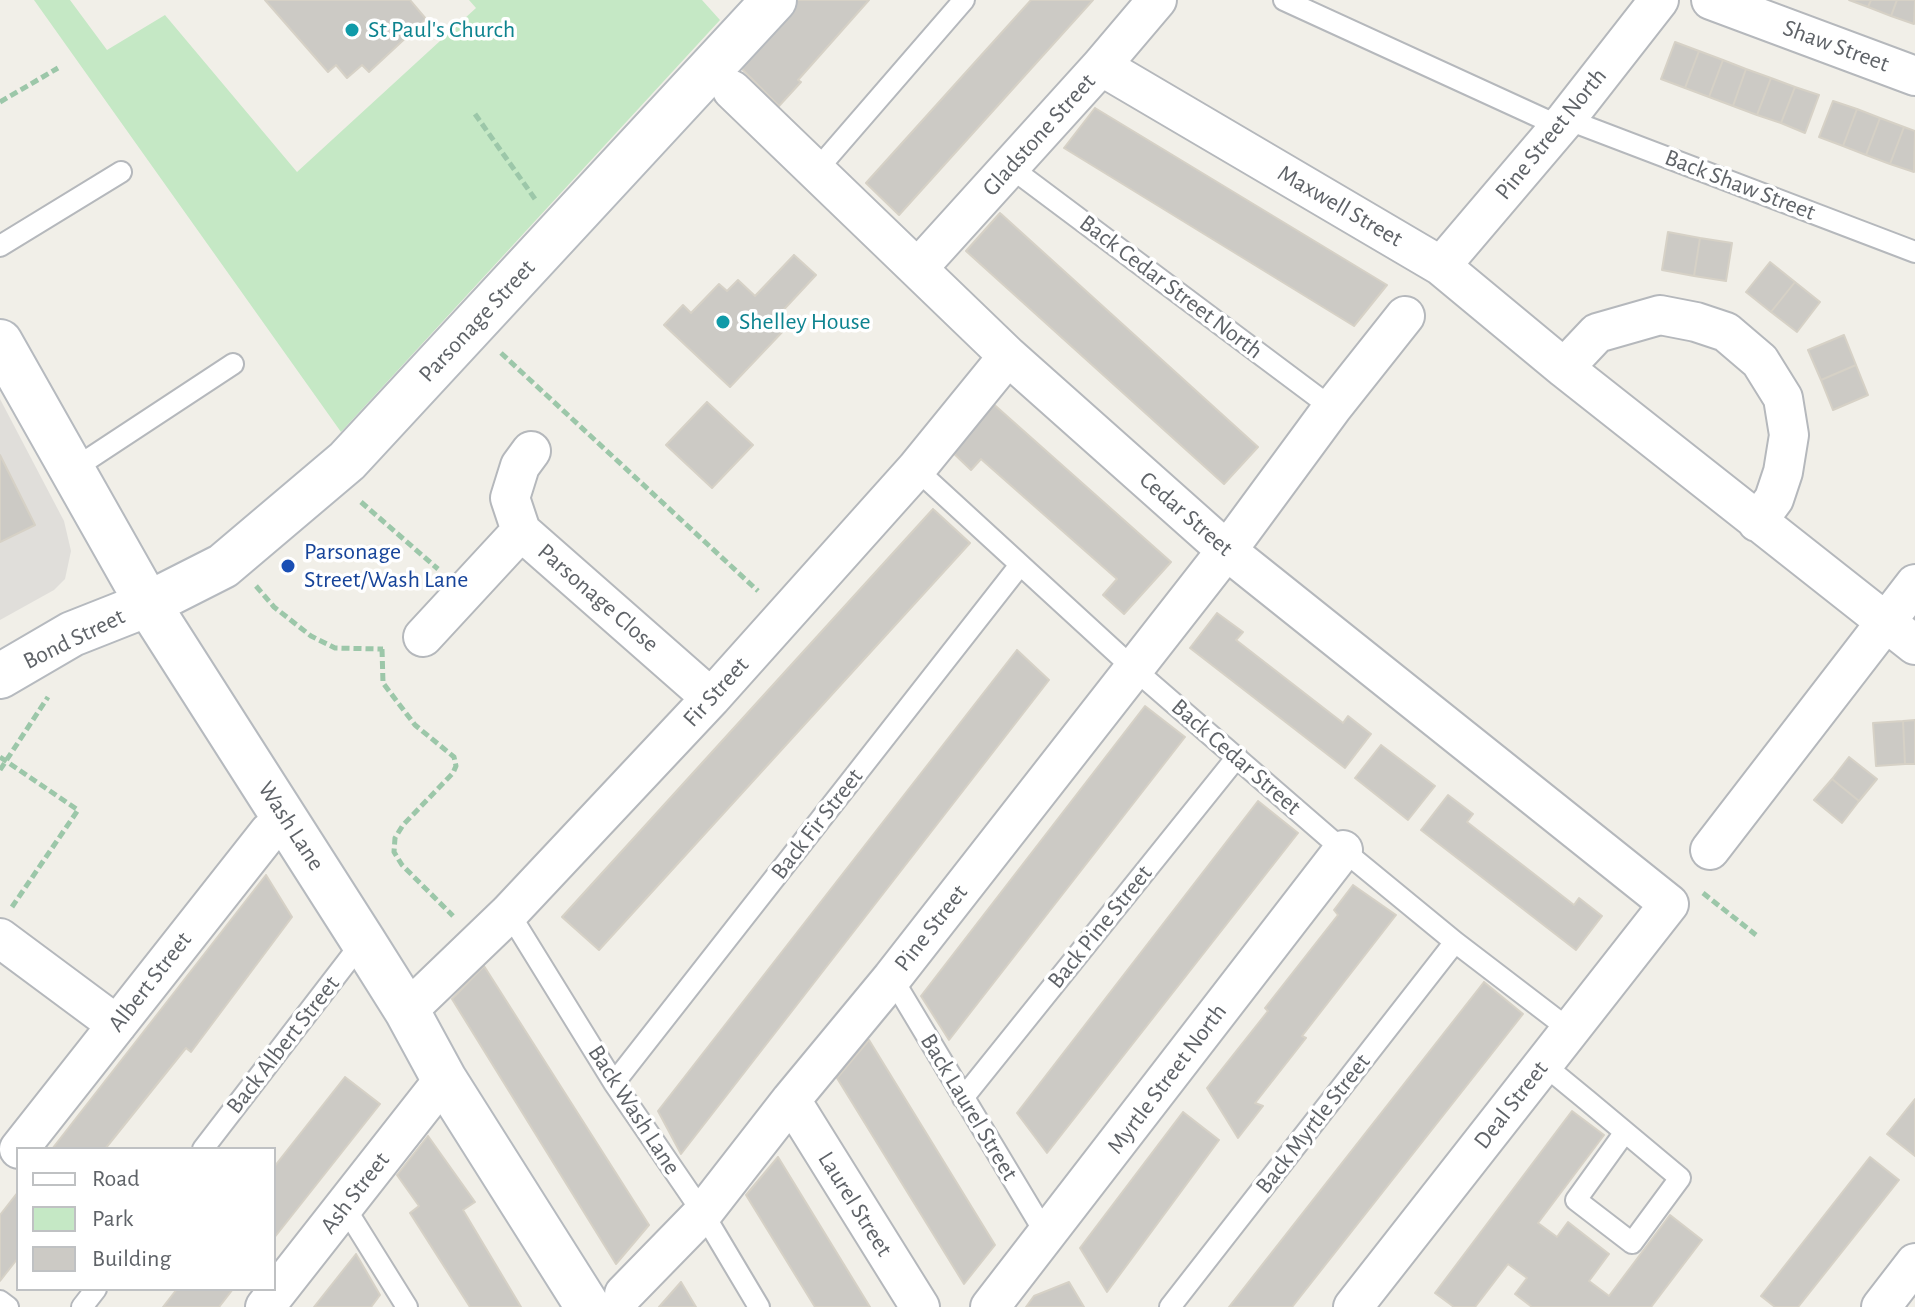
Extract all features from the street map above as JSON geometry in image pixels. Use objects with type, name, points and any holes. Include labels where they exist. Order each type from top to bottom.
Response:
[{"type":"main road","name":"Parsonage Street","points":[[148,604],[223,566],[332,473],[774,0]]},
{"type":"main road","name":"Wash Lane","points":[[0,342],[148,604],[407,1011],[444,1079],[606,1301]]},
{"type":"main road","name":"Bond Street","points":[[18,666],[72,634],[148,604]]},
{"type":"street","name":"Gladstone Street","points":[[918,268],[1157,0]]},
{"type":"street","name":"Pine Street North","points":[[1441,266],[1562,123],[1659,0]]},
{"type":"street","name":"Shaw Street","points":[[1711,0],[1915,76]]},
{"type":"street","name":"Maxwell Street","points":[[1101,66],[1441,266],[1564,368],[1915,645]]},
{"type":"street","name":"Cedar Street","points":[[732,90],[1008,356],[1226,550],[1669,904]]},
{"type":"street","points":[[1564,368],[1597,333],[1660,315],[1726,332],[1760,361],[1783,398],[1789,435],[1783,472],[1774,499],[1757,522]]},
{"type":"street","points":[[1226,550],[1405,316]]},
{"type":"street","name":"Fir Street","points":[[407,1011],[509,913],[711,698],[916,469],[1008,356]]},
{"type":"street","points":[[521,531],[510,498],[520,466],[531,451]]},
{"type":"street","name":"Parsonage Close","points":[[423,637],[521,531],[711,698]]},
{"type":"street","name":"Pine Street","points":[[606,1301],[703,1213],[892,978],[1226,550]]},
{"type":"street","points":[[1710,850],[1915,584]]},
{"type":"street","name":"Albert Street","points":[[20,1147],[269,832],[286,819]]},
{"type":"street","name":"Myrtle Street North","points":[[990,1307],[1343,850]]},
{"type":"street","name":"Deal Street","points":[[1353,1307],[1669,904]]},
{"type":"street","points":[[4,925],[117,1025]]},
{"type":"street","name":"Ash Street","points":[[265,1307],[444,1079]]},
{"type":"street","name":"Laurel Street","points":[[791,1100],[920,1307]]},
{"type":"street","name":"Albert Street","points":[[0,1173],[16,1153]]},
{"type":"street","points":[[1881,1307],[1915,1263]]},
{"type":"lane","points":[[815,172],[964,0]]},
{"type":"lane","name":"Back Shaw Street","points":[[1284,0],[1562,123],[1915,252]]},
{"type":"lane","name":"Back Cedar Street North","points":[[1010,167],[1332,408]]},
{"type":"lane","points":[[0,246],[121,172]]},
{"type":"lane","points":[[72,470],[233,364]]},
{"type":"lane","name":"Back Cedar Street","points":[[916,469],[1133,668],[1343,850],[1455,942],[1570,1030]]},
{"type":"lane","name":"Back Fir Street","points":[[614,1083],[1020,565]]},
{"type":"lane","name":"Back Pine Street","points":[[963,1098],[1237,757]]},
{"type":"lane","name":"Back Wash Lane","points":[[509,913],[614,1083],[703,1213],[759,1307]]},
{"type":"lane","name":"Back Albert Street","points":[[205,1147],[363,941]]},
{"type":"lane","name":"Back Myrtle Street","points":[[1170,1307],[1455,942]]},
{"type":"lane","name":"Back Laurel Street","points":[[892,978],[1047,1236]]},
{"type":"lane","points":[[1543,1064],[1625,1132],[1680,1178],[1632,1243],[1576,1200],[1625,1132]]},
{"type":"lane","points":[[344,1206],[407,1307]]},
{"type":"lane","points":[[82,1307],[94,1291]]},
{"type":"lane","points":[[0,1301],[8,1307]]},
{"type":"path","points":[[0,102],[58,68]]},
{"type":"path","points":[[475,114],[558,233]]},
{"type":"path","points":[[472,326],[785,616]]},
{"type":"path","points":[[332,473],[464,592]]},
{"type":"path","points":[[233,558],[274,607],[311,636],[335,648],[382,649],[423,637]]},
{"type":"path","points":[[382,649],[383,683],[415,725],[454,757],[456,766],[453,773],[403,825],[395,838],[394,852],[402,865],[479,942]]},
{"type":"path","points":[[0,770],[3,759],[52,690],[18,666]]},
{"type":"path","points":[[3,759],[78,810],[4,925]]},
{"type":"path","points":[[1716,903],[1756,935]]},
{"type":"shaded area","points":[[0,399],[64,521],[71,551],[65,579],[54,590],[0,620]]},
{"type":"green space","points":[[34,0],[70,0],[107,50],[165,15],[297,172],[476,8],[469,0],[702,0],[720,20],[341,432]]},
{"type":"building","name":"St Paul's Church","points":[[265,0],[410,0],[426,19],[369,72],[362,65],[347,78],[336,65],[328,72]]},
{"type":"building","points":[[795,0],[869,0],[779,106],[736,63]]},
{"type":"building","points":[[1031,0],[1093,0],[899,215],[866,183]]},
{"type":"building","points":[[1849,0],[1871,0],[1868,7]]},
{"type":"building","points":[[1871,0],[1897,0],[1891,16],[1868,7]]},
{"type":"building","points":[[1897,0],[1915,0],[1914,24],[1891,16]]},
{"type":"building","points":[[1675,42],[1699,51],[1685,88],[1661,79]]},
{"type":"building","points":[[1699,51],[1723,60],[1709,97],[1685,88]]},
{"type":"building","points":[[1723,60],[1746,69],[1733,106],[1709,97]]},
{"type":"building","points":[[1746,69],[1771,78],[1757,115],[1733,106]]},
{"type":"building","points":[[1771,78],[1795,87],[1781,123],[1757,115]]},
{"type":"building","points":[[1795,87],[1819,95],[1805,133],[1781,123]]},
{"type":"building","points":[[1833,101],[1857,109],[1843,146],[1819,137]]},
{"type":"building","points":[[1095,108],[1387,285],[1354,326],[1064,148]]},
{"type":"building","points":[[1857,109],[1880,118],[1866,155],[1843,146]]},
{"type":"building","points":[[1880,118],[1904,127],[1890,164],[1866,155]]},
{"type":"building","points":[[1904,127],[1915,131],[1914,172],[1890,164]]},
{"type":"building","points":[[1000,213],[1258,447],[1224,484],[966,251]]},
{"type":"building","points":[[1668,232],[1700,238],[1694,276],[1662,270]]},
{"type":"building","points":[[1700,238],[1732,243],[1726,281],[1694,276]]},
{"type":"building","name":"Shelley House","points":[[794,255],[816,275],[775,319],[786,328],[730,387],[664,325],[683,305],[691,313],[719,284],[727,291],[738,280],[755,296]]},
{"type":"building","points":[[1770,262],[1795,282],[1771,312],[1746,292]]},
{"type":"building","points":[[1795,282],[1820,302],[1797,332],[1771,312]]},
{"type":"building","points":[[1844,335],[1856,365],[1821,380],[1808,350]]},
{"type":"building","points":[[1856,365],[1868,395],[1833,410],[1821,380]]},
{"type":"building","points":[[990,401],[1171,562],[1124,614],[1103,595],[1117,579],[981,459],[971,470],[948,448]]},
{"type":"building","points":[[707,402],[753,445],[712,488],[666,445]]},
{"type":"building","points":[[0,455],[35,525],[0,542]]},
{"type":"building","points":[[933,509],[970,543],[599,950],[562,917]]},
{"type":"building","points":[[1217,613],[1243,632],[1236,640],[1343,723],[1348,716],[1371,734],[1345,768],[1190,648]]},
{"type":"building","points":[[1017,650],[1049,680],[681,1154],[658,1111]]},
{"type":"building","points":[[1145,706],[1185,737],[949,1040],[921,996]]},
{"type":"building","points":[[1915,720],[1915,764],[1905,764],[1903,721]]},
{"type":"building","points":[[1903,721],[1905,764],[1876,766],[1873,723]]},
{"type":"building","points":[[1381,745],[1435,786],[1408,820],[1355,778]]},
{"type":"building","points":[[1849,757],[1877,779],[1859,801],[1832,779]]},
{"type":"building","points":[[1832,779],[1859,801],[1842,823],[1814,800]]},
{"type":"building","points":[[1448,795],[1473,814],[1467,822],[1574,905],[1579,898],[1602,916],[1576,950],[1421,830]]},
{"type":"building","points":[[1258,801],[1298,833],[1047,1153],[1017,1113]]},
{"type":"building","points":[[266,875],[292,917],[191,1052],[186,1048],[107,1147],[54,1147]]},
{"type":"building","points":[[1353,885],[1396,915],[1302,1036],[1306,1038],[1255,1103],[1263,1106],[1238,1138],[1207,1088],[1338,915],[1334,910]]},
{"type":"building","points":[[484,966],[649,1225],[616,1264],[452,999]]},
{"type":"building","points":[[1484,982],[1523,1014],[1292,1307],[1229,1307]]},
{"type":"building","points":[[869,1040],[995,1245],[964,1284],[837,1078]]},
{"type":"building","points":[[345,1077],[380,1104],[276,1235],[276,1164]]},
{"type":"building","points":[[1915,1099],[1915,1156],[1887,1134]]},
{"type":"building","points":[[1572,1111],[1604,1135],[1538,1223],[1557,1237],[1568,1222],[1609,1254],[1589,1281],[1609,1296],[1670,1215],[1702,1240],[1651,1307],[1532,1307],[1515,1294],[1527,1278],[1508,1264],[1475,1307],[1454,1307],[1435,1293]]},
{"type":"building","points":[[1183,1112],[1219,1140],[1107,1292],[1080,1248]]},
{"type":"building","points":[[428,1136],[475,1202],[463,1210],[521,1307],[470,1307],[410,1213],[419,1206],[397,1175]]},
{"type":"building","points":[[778,1157],[870,1307],[815,1307],[746,1195]]},
{"type":"building","points":[[1870,1157],[1899,1180],[1798,1307],[1775,1307],[1761,1296]]},
{"type":"building","points":[[16,1195],[16,1261],[0,1281],[0,1215]]},
{"type":"building","points":[[356,1254],[380,1295],[371,1307],[314,1307]]},
{"type":"building","points":[[681,1282],[696,1307],[659,1307]]},
{"type":"building","points":[[1069,1282],[1084,1307],[1026,1307],[1034,1296]]},
{"type":"building","points":[[175,1291],[231,1291],[219,1307],[163,1307]]},
{"type":"place","name":"St Paul's Church","points":[[352,30]]},
{"type":"place","name":"Shelley House","points":[[723,322]]},
{"type":"place","name":"Parsonage Street/Wash Lane","points":[[288,566]]}]
